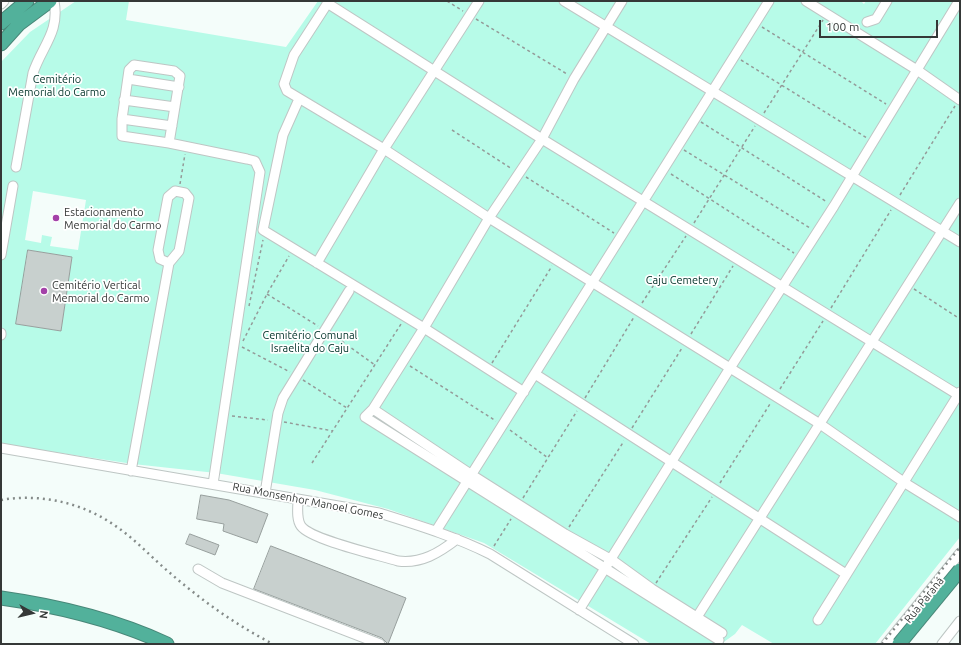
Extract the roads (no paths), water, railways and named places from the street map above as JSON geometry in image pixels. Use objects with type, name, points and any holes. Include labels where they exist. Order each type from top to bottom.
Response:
[{"type":"highway","points":[[3,21],[27,1]]},
{"type":"highway","points":[[1,44],[19,24],[50,1]]},
{"type":"highway","points":[[892,642],[960,570]]},
{"type":"highway","points":[[1,598],[77,613],[133,630],[167,644]]},
{"type":"street","points":[[1,4],[4,1]]},
{"type":"street","points":[[16,167],[33,73],[37,61],[53,31],[56,19],[54,1]]},
{"type":"street","points":[[317,263],[384,149],[479,1]]},
{"type":"street","points":[[564,1],[711,92],[960,242]]},
{"type":"street","points":[[517,508],[565,534],[609,564],[720,636],[697,617],[652,589],[609,564],[517,508],[470,479],[373,409],[424,328],[488,218],[520,174],[542,139],[574,78],[622,1]]},
{"type":"street","points":[[436,531],[470,479],[619,237],[769,1]]},
{"type":"street","points":[[806,1],[917,70],[960,99]]},
{"type":"street","points":[[867,22],[876,19],[887,1]]},
{"type":"street","points":[[579,610],[730,368],[834,206],[959,1]]},
{"type":"street","points":[[818,620],[905,483],[959,395],[870,343],[783,287],[542,139],[328,2],[294,56],[287,74],[285,88],[384,149],[488,218],[820,424],[905,483],[960,517]]},
{"type":"street","points":[[169,143],[180,76],[178,73],[167,70],[134,65],[129,70],[122,118],[122,136],[186,146],[255,161],[260,172],[214,484]]},
{"type":"street","points":[[128,78],[179,87]]},
{"type":"street","points":[[299,98],[284,135],[263,230],[424,328],[524,392]]},
{"type":"street","points":[[124,100],[175,107]]},
{"type":"street","points":[[122,118],[172,126]]},
{"type":"street","points":[[1,255],[13,186]]},
{"type":"street","points":[[131,471],[170,263],[176,258],[179,251],[189,198],[187,194],[172,191],[168,197],[158,250],[159,257],[170,263]]},
{"type":"street","points":[[697,617],[960,202]]},
{"type":"street","points":[[265,493],[277,420],[283,398],[349,292]]},
{"type":"street","points":[[535,374],[846,574]]},
{"type":"street","name":"Rua Monsenhor Manoel Gomes","points":[[1,448],[379,513],[436,531],[490,554],[634,644]]},
{"type":"street","points":[[298,499],[297,512],[300,525],[312,535],[398,561],[412,562],[434,556],[457,539]]},
{"type":"street","name":"Rua Paraná","points":[[892,642],[960,554]]},
{"type":"street","points":[[198,569],[222,583],[380,644]]},
{"type":"street","points":[[942,644],[960,621]]},
{"type":"street","points":[[892,642],[904,644]]},
{"type":"railway","points":[[1,500],[16,498],[47,499],[76,506],[91,512],[117,527],[206,602],[246,629],[273,644]]},
{"type":"railway","points":[[882,644],[960,547]]},
{"type":"place","name":"Estacionamento Memorial do Carmo","points":[[56,218]]},
{"type":"place","name":"Cemitério Vertical Memorial do Carmo","points":[[44,291]]},
{"type":"park label","name":"Cemitério Memorial do Carmo","points":[[57,85]]},
{"type":"park label","name":"Caju Cemetery","points":[[682,280]]},
{"type":"park label","name":"Cemitério Comunal Israelita do Caju","points":[[310,341]]}]
